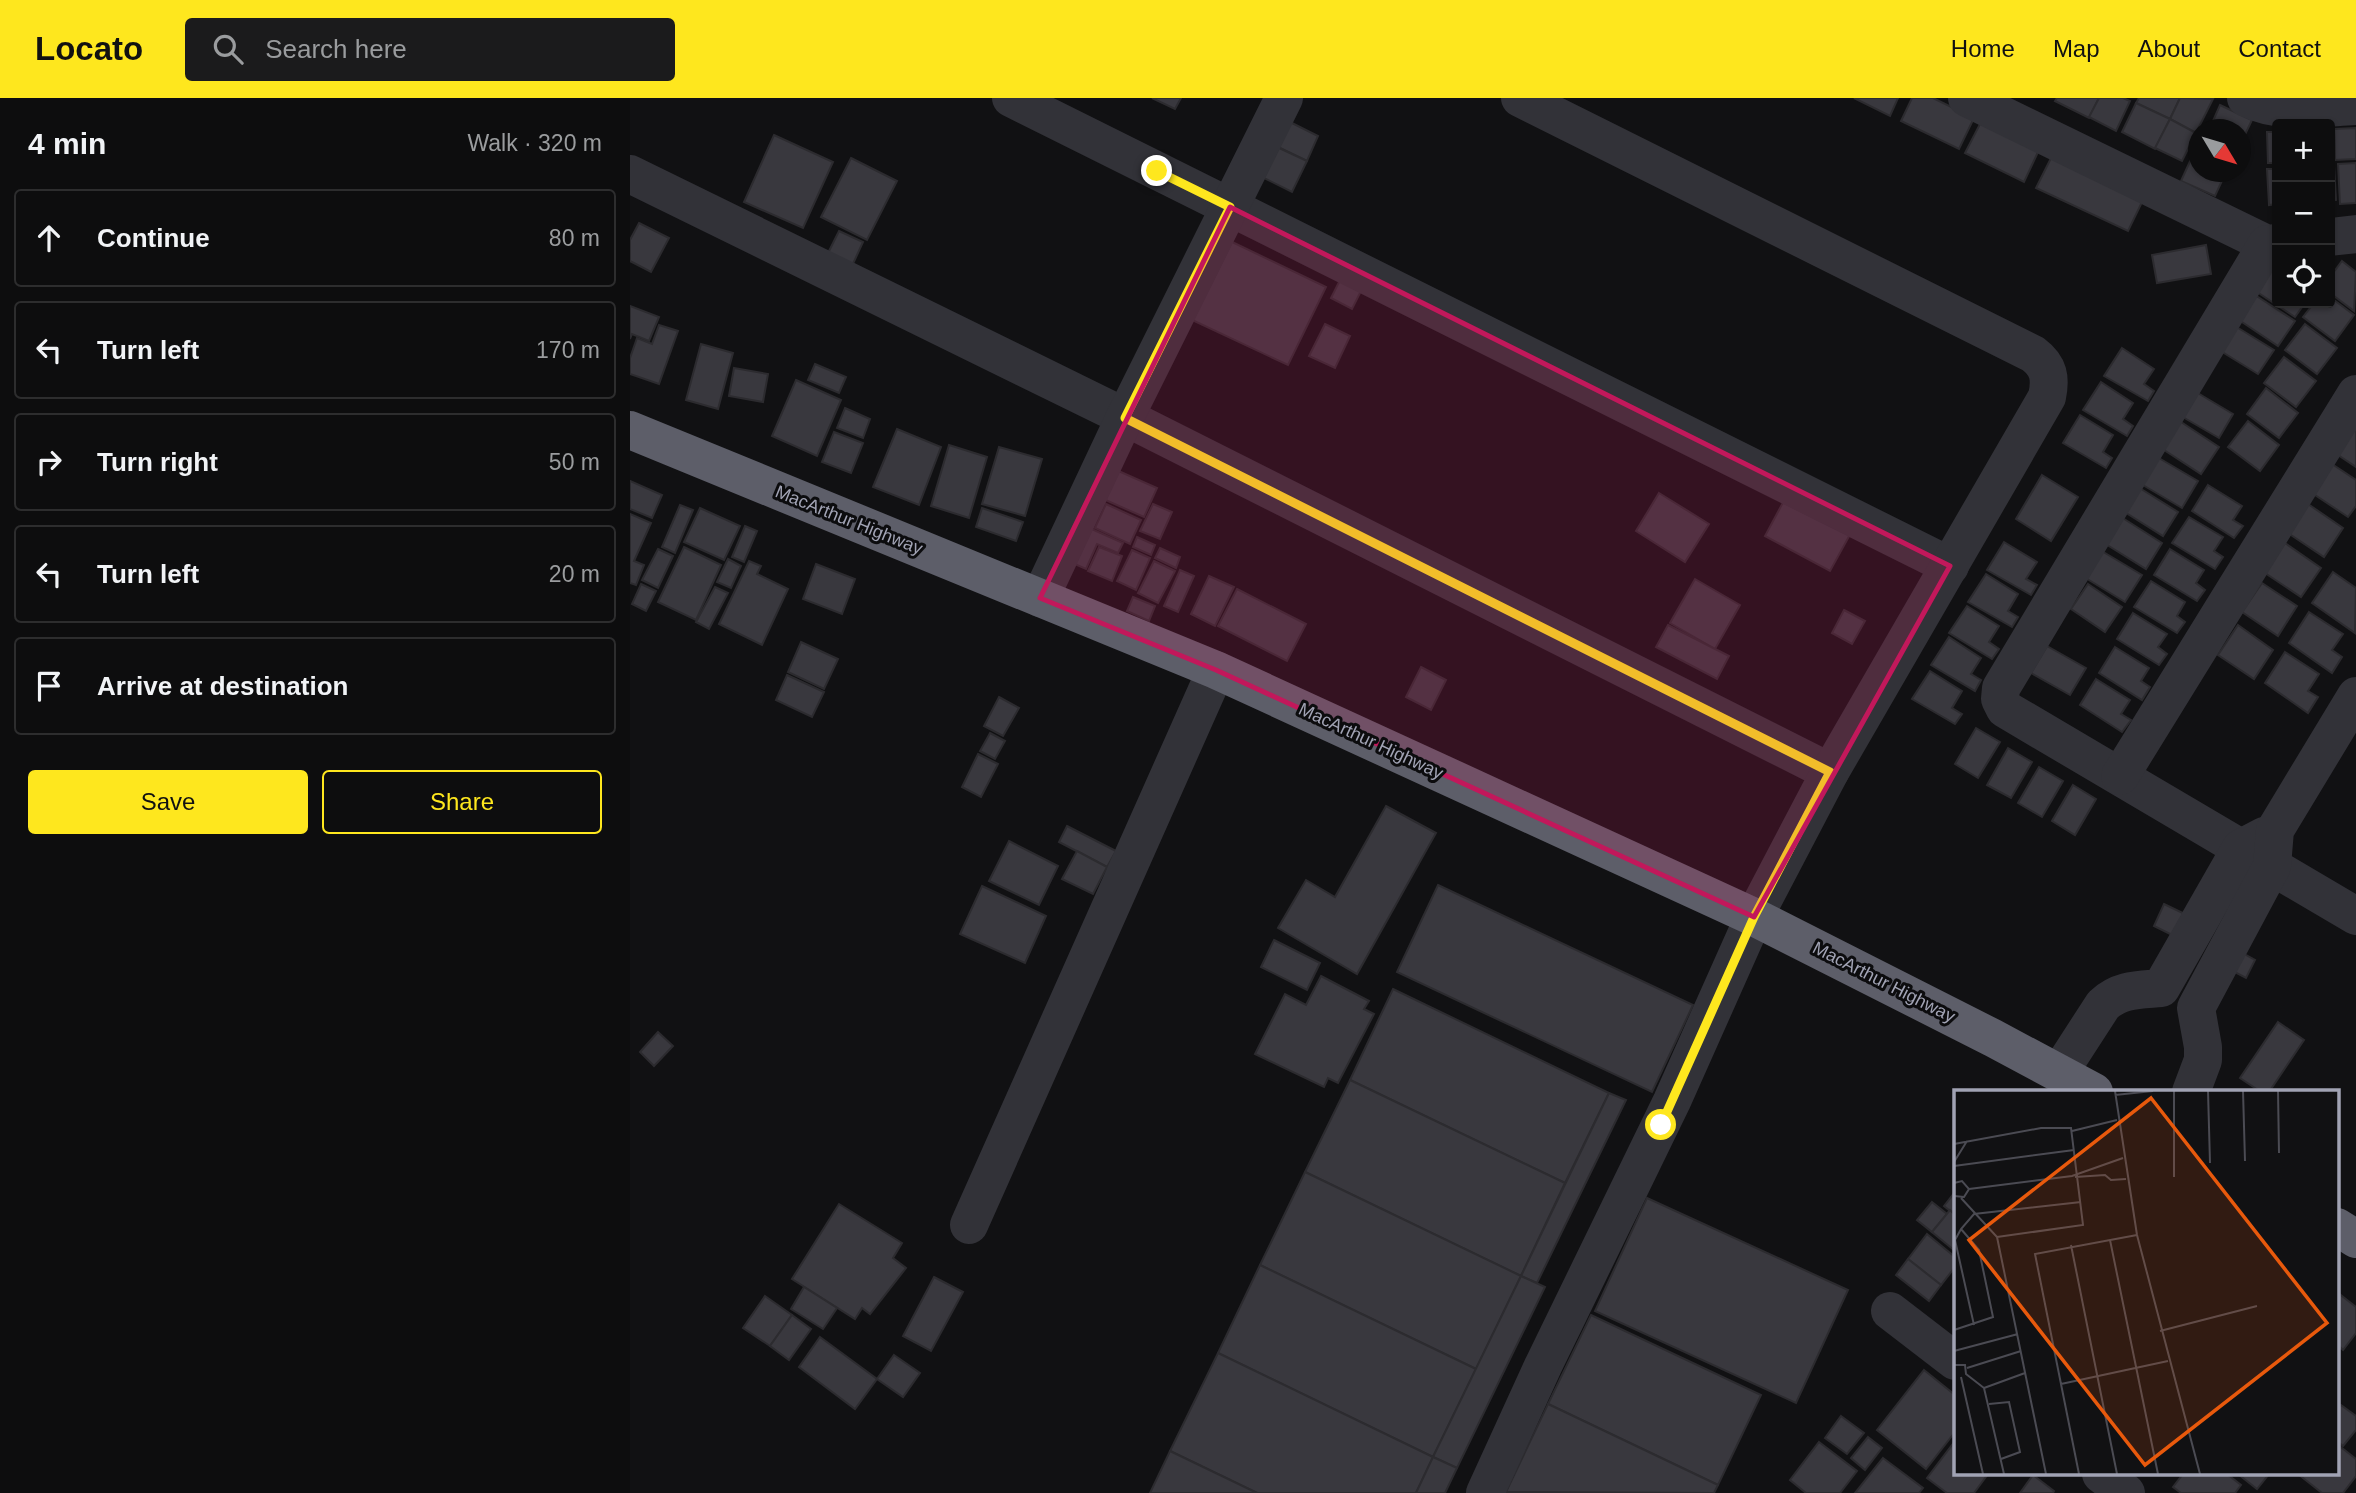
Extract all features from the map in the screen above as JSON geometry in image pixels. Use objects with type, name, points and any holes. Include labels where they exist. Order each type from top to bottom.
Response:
[{"type":"highway","name":"MacArthur Highway","points":[[630,430],[1216,670],[1754,917],[1969,1025],[2090,1090]]},
{"type":"highway","points":[[2338,1228],[2356,1239]]},
{"type":"street","points":[[1011,98],[1950,566]]},
{"type":"street","points":[[1040,598],[1125,418],[1284,98]]},
{"type":"street","points":[[1485,1493],[1543,1366],[1672,1101],[1754,917],[1830,772],[2046,397],[2050,384],[2049,372],[2043,361],[2033,354],[1520,98]]},
{"type":"street","points":[[1967,98],[2272,244],[2001,688],[2000,699],[2005,709],[2120,776],[2263,848],[2356,916]]},
{"type":"street","points":[[2246,98],[2270,108],[2284,110],[2356,106]]},
{"type":"street","points":[[630,174],[1125,418],[1830,772]]},
{"type":"street","points":[[2335,236],[2356,234]]},
{"type":"street","points":[[2120,776],[2356,394]]},
{"type":"street","points":[[969,1225],[1216,670]]},
{"type":"street","points":[[2161,988],[2263,848],[2356,696]]},
{"type":"street","points":[[2192,1090],[2203,1060],[2196,1008],[2263,848]]},
{"type":"street","points":[[2059,1073],[2103,1005],[2112,996],[2126,990],[2161,988],[2196,1008]]},
{"type":"street","points":[[1890,1311],[1954,1360]]},
{"type":"street","points":[[2104,1476],[2126,1493]]},
{"type":"highlighted area","points":[[1230,207],[1950,566],[1754,917],[1216,670],[1040,598]]},
{"type":"building","points":[[1152,98],[1181,98],[1175,109]]},
{"type":"building","points":[[1854,98],[1898,98],[1890,116]]},
{"type":"building","points":[[1912,98],[1933,98],[1974,118],[1959,149],[1901,121]]},
{"type":"building","points":[[2057,98],[2099,98],[2089,118],[2055,101]]},
{"type":"building","points":[[2099,98],[2123,98],[2130,101],[2116,131],[2089,117]]},
{"type":"building","points":[[2139,98],[2180,98],[2170,119],[2136,103]]},
{"type":"building","points":[[2180,98],[2213,99],[2203,119],[2188,119],[2188,129],[2170,119]]},
{"type":"building","points":[[2136,103],[2170,119],[2155,149],[2122,132]]},
{"type":"building","points":[[2220,105],[2250,119],[2214,119]]},
{"type":"building","points":[[2170,119],[2188,129],[2188,149],[2182,161],[2155,148]]},
{"type":"building","points":[[1290,122],[1318,136],[1307,161],[1278,147]]},
{"type":"building","points":[[1981,122],[2039,150],[2024,182],[1965,153]]},
{"type":"building","points":[[2356,128],[2356,159],[2335,160],[2335,129]]},
{"type":"building","points":[[2267,132],[2272,132],[2272,163],[2268,163]]},
{"type":"building","points":[[774,135],[833,162],[803,228],[744,202]]},
{"type":"building","points":[[1277,147],[1307,161],[1292,192],[1262,177]]},
{"type":"building","points":[[2053,154],[2144,198],[2128,231],[2036,188]]},
{"type":"building","points":[[851,158],[897,181],[867,240],[821,217]]},
{"type":"building","points":[[2356,163],[2356,203],[2340,204],[2338,164]]},
{"type":"building","points":[[2188,166],[2188,182],[2221,182],[2215,196],[2181,181]]},
{"type":"building","points":[[2267,169],[2272,169],[2272,205],[2269,205]]},
{"type":"building","points":[[639,223],[669,238],[651,272],[630,261],[630,240]]},
{"type":"building","points":[[839,231],[863,242],[852,266],[827,255]]},
{"type":"building","points":[[1228,240],[1326,287],[1288,365],[1190,319]]},
{"type":"building","points":[[2206,245],[2211,274],[2157,283],[2152,255]]},
{"type":"building","points":[[2342,261],[2356,272],[2354,311],[2335,297],[2335,270]]},
{"type":"building","points":[[2272,269],[2272,302],[2257,292]]},
{"type":"building","points":[[1340,280],[1361,291],[1352,309],[1331,298]]},
{"type":"building","points":[[2255,295],[2295,321],[2278,346],[2239,320]]},
{"type":"building","points":[[2335,301],[2354,315],[2335,341],[2303,317],[2310,308],[2335,308]]},
{"type":"building","points":[[630,306],[659,317],[649,341],[632,334],[630,339]]},
{"type":"building","points":[[2281,308],[2301,308],[2295,317]]},
{"type":"building","points":[[1325,324],[1350,336],[1335,368],[1309,356]]},
{"type":"building","points":[[2305,324],[2337,348],[2317,374],[2285,350]]},
{"type":"building","points":[[659,325],[678,331],[659,384],[630,374],[630,358],[637,338],[652,344]]},
{"type":"building","points":[[2235,326],[2274,350],[2258,374],[2219,350]]},
{"type":"building","points":[[701,344],[733,353],[718,409],[686,400]]},
{"type":"building","points":[[2122,348],[2154,369],[2144,384],[2154,391],[2148,401],[2104,376]]},
{"type":"building","points":[[2284,357],[2316,381],[2296,407],[2264,383]]},
{"type":"building","points":[[815,364],[846,377],[839,393],[808,380]]},
{"type":"building","points":[[734,368],[768,374],[763,402],[729,396]]},
{"type":"building","points":[[796,380],[841,400],[817,456],[772,436]]},
{"type":"building","points":[[2101,382],[2133,403],[2123,419],[2133,426],[2127,436],[2083,410]]},
{"type":"building","points":[[2266,388],[2298,413],[2279,438],[2247,414]]},
{"type":"building","points":[[2196,392],[2233,414],[2219,438],[2181,416]]},
{"type":"building","points":[[845,408],[870,419],[863,438],[837,428]]},
{"type":"building","points":[[2080,415],[2113,435],[2103,452],[2112,458],[2106,468],[2063,443]]},
{"type":"building","points":[[2178,420],[2219,447],[2201,474],[2161,448]]},
{"type":"building","points":[[2248,421],[2279,445],[2260,471],[2228,447]]},
{"type":"building","points":[[2356,423],[2356,467],[2335,453]]},
{"type":"building","points":[[897,429],[941,447],[919,505],[873,487]]},
{"type":"building","points":[[834,432],[863,443],[851,473],[822,462]]},
{"type":"building","points":[[949,445],[987,457],[969,518],[931,506]]},
{"type":"building","points":[[999,447],[1042,459],[1025,516],[982,504]]},
{"type":"building","points":[[2152,454],[2198,481],[2182,508],[2136,481]]},
{"type":"building","points":[[2332,464],[2356,480],[2356,506],[2348,517],[2312,493]]},
{"type":"building","points":[[1114,469],[1157,488],[1144,517],[1101,498]]},
{"type":"building","points":[[2042,475],[2078,497],[2051,541],[2016,519]]},
{"type":"building","points":[[630,481],[662,495],[652,518],[630,509]]},
{"type":"building","points":[[2208,485],[2242,506],[2233,520],[2243,526],[2234,538],[2192,511]]},
{"type":"building","points":[[2138,487],[2178,512],[2163,536],[2123,511]]},
{"type":"building","points":[[1659,493],[1709,524],[1685,562],[1636,531]]},
{"type":"building","points":[[1787,495],[1852,531],[1830,571],[1765,536]]},
{"type":"building","points":[[1106,504],[1141,520],[1130,544],[1095,528]]},
{"type":"building","points":[[1153,504],[1172,512],[1160,539],[1140,531]]},
{"type":"building","points":[[2308,504],[2343,528],[2324,557],[2288,533]]},
{"type":"building","points":[[680,505],[693,510],[675,553],[662,547]]},
{"type":"building","points":[[700,508],[740,526],[724,560],[684,542]]},
{"type":"building","points":[[982,508],[1023,522],[1016,541],[976,527]]},
{"type":"building","points":[[630,514],[651,523],[634,561],[644,565],[636,585],[630,583]]},
{"type":"building","points":[[2121,517],[2162,543],[2146,569],[2104,543]]},
{"type":"building","points":[[2189,517],[2223,537],[2214,551],[2223,557],[2215,569],[2172,543]]},
{"type":"building","points":[[745,526],[757,531],[744,562],[732,557]]},
{"type":"building","points":[[1085,526],[1123,543],[1118,553],[1097,544],[1086,569],[1070,562]]},
{"type":"building","points":[[1137,537],[1155,545],[1151,555],[1133,547]]},
{"type":"building","points":[[2004,542],[2037,562],[2026,579],[2037,585],[2031,595],[1987,570]]},
{"type":"building","points":[[2285,543],[2321,568],[2301,597],[2265,573]]},
{"type":"building","points":[[684,547],[721,565],[696,620],[658,602]]},
{"type":"building","points":[[1099,547],[1122,556],[1112,581],[1088,571]]},
{"type":"building","points":[[1160,548],[1180,557],[1176,568],[1155,558]]},
{"type":"building","points":[[658,549],[673,556],[658,588],[642,580]]},
{"type":"building","points":[[2170,549],[2204,570],[2196,583],[2205,590],[2197,601],[2154,575]]},
{"type":"building","points":[[1132,550],[1150,558],[1136,590],[1117,581]]},
{"type":"building","points":[[2100,550],[2142,575],[2125,602],[2084,577]]},
{"type":"building","points":[[728,559],[741,566],[731,588],[717,582]]},
{"type":"building","points":[[749,561],[761,566],[757,574],[788,589],[762,645],[719,624]]},
{"type":"building","points":[[1154,561],[1175,571],[1158,603],[1138,593]]},
{"type":"building","points":[[816,564],[855,579],[842,614],[803,599]]},
{"type":"building","points":[[1180,570],[1194,576],[1178,612],[1164,606]]},
{"type":"building","points":[[2333,572],[2356,588],[2355,633],[2312,603]]},
{"type":"building","points":[[1986,574],[2018,594],[2008,611],[2018,617],[2012,627],[1968,602]]},
{"type":"building","points":[[1209,576],[1234,587],[1215,626],[1191,614]]},
{"type":"building","points":[[1695,579],[1740,605],[1715,649],[1670,623]]},
{"type":"building","points":[[2151,581],[2185,602],[2177,616],[2185,622],[2177,633],[2134,607]]},
{"type":"building","points":[[2262,583],[2297,606],[2278,636],[2242,612]]},
{"type":"building","points":[[641,584],[656,591],[646,611],[632,604]]},
{"type":"building","points":[[2088,584],[2122,607],[2105,632],[2071,609]]},
{"type":"building","points":[[715,587],[728,593],[709,629],[696,622]]},
{"type":"building","points":[[1237,589],[1306,624],[1287,661],[1218,626]]},
{"type":"building","points":[[1133,597],[1155,606],[1149,621],[1127,611]]},
{"type":"building","points":[[1967,606],[1999,626],[1989,642],[1999,649],[1992,659],[1949,633]]},
{"type":"building","points":[[1844,610],[1865,621],[1852,644],[1832,633]]},
{"type":"building","points":[[2309,612],[2343,634],[2332,650],[2342,657],[2332,673],[2289,643]]},
{"type":"building","points":[[2133,613],[2167,634],[2158,647],[2167,654],[2159,665],[2117,639]]},
{"type":"building","points":[[1668,625],[1729,656],[1717,679],[1656,647]]},
{"type":"building","points":[[2238,625],[2273,650],[2254,679],[2218,655]]},
{"type":"building","points":[[1949,637],[1981,658],[1971,674],[1981,680],[1975,691],[1931,665]]},
{"type":"building","points":[[801,642],[838,659],[824,689],[788,672]]},
{"type":"building","points":[[2047,646],[2086,668],[2070,695],[2031,673]]},
{"type":"building","points":[[2115,647],[2149,668],[2141,681],[2150,687],[2142,700],[2099,673]]},
{"type":"building","points":[[2285,652],[2319,674],[2308,691],[2318,697],[2308,713],[2265,683]]},
{"type":"building","points":[[1421,667],[1446,680],[1431,710],[1406,697]]},
{"type":"building","points":[[1930,671],[1962,691],[1952,708],[1962,714],[1955,724],[1912,699]]},
{"type":"building","points":[[787,675],[824,692],[812,717],[776,700]]},
{"type":"building","points":[[2096,679],[2130,700],[2121,714],[2131,720],[2122,732],[2080,705]]},
{"type":"building","points":[[999,697],[1019,708],[1003,736],[984,726]]},
{"type":"building","points":[[1976,728],[2000,742],[1978,778],[1955,764]]},
{"type":"building","points":[[990,733],[1005,741],[995,759],[980,751]]},
{"type":"building","points":[[2008,748],[2032,762],[2011,798],[1987,785]]},
{"type":"building","points":[[978,754],[998,764],[981,797],[962,787]]},
{"type":"building","points":[[2039,767],[2063,781],[2042,817],[2018,803]]},
{"type":"building","points":[[2073,785],[2096,799],[2075,835],[2052,821]]},
{"type":"building","points":[[1386,806],[1436,833],[1357,974],[1278,928],[1306,880],[1335,897]]},
{"type":"building","points":[[1067,826],[1116,851],[1107,867],[1059,842]]},
{"type":"building","points":[[1009,841],[1058,866],[1039,905],[989,881]]},
{"type":"building","points":[[1077,851],[1107,867],[1093,894],[1062,879]]},
{"type":"building","points":[[1438,885],[1693,1005],[1652,1092],[1397,972]]},
{"type":"building","points":[[982,886],[1046,916],[1025,963],[960,934]]},
{"type":"building","points":[[2164,904],[2189,916],[2178,938],[2154,926]]},
{"type":"building","points":[[1274,940],[1320,963],[1307,990],[1261,967]]},
{"type":"building","points":[[2237,950],[2255,960],[2246,978],[2227,968]]},
{"type":"building","points":[[1321,976],[1369,1001],[1364,1009],[1374,1014],[1338,1083],[1328,1078],[1324,1087],[1255,1054],[1285,994],[1306,1005]]},
{"type":"building","points":[[1393,989],[1609,1093],[1565,1183],[1350,1080]]},
{"type":"building","points":[[2278,1022],[2304,1040],[2270,1090],[2258,1090],[2240,1078]]},
{"type":"building","points":[[658,1032],[673,1046],[654,1066],[640,1052]]},
{"type":"building","points":[[1350,1080],[1565,1183],[1521,1276],[1305,1172]]},
{"type":"building","points":[[1609,1093],[1626,1100],[1537,1283],[1521,1276]]},
{"type":"building","points":[[1305,1172],[1521,1276],[1476,1369],[1260,1265]]},
{"type":"building","points":[[1954,1193],[1954,1214],[1944,1206]]},
{"type":"building","points":[[1647,1198],[1848,1290],[1796,1403],[1595,1311]]},
{"type":"building","points":[[1932,1202],[1947,1214],[1932,1232],[1917,1220]]},
{"type":"building","points":[[839,1204],[902,1243],[893,1258],[906,1268],[870,1314],[862,1308],[855,1319],[792,1279]]},
{"type":"building","points":[[1950,1210],[1954,1214],[1954,1250],[1932,1232]]},
{"type":"building","points":[[1927,1234],[1954,1256],[1954,1268],[1941,1285],[1908,1259]]},
{"type":"building","points":[[1908,1259],[1941,1285],[1929,1301],[1896,1275]]},
{"type":"building","points":[[1260,1265],[1476,1369],[1433,1457],[1218,1353]]},
{"type":"building","points":[[1521,1276],[1545,1287],[1457,1468],[1433,1457]]},
{"type":"building","points":[[934,1277],[963,1292],[931,1351],[903,1336]]},
{"type":"building","points":[[804,1287],[837,1308],[823,1329],[791,1309]]},
{"type":"building","points":[[2338,1293],[2356,1307],[2356,1333],[2343,1350],[2338,1345]]},
{"type":"building","points":[[765,1296],[792,1315],[770,1346],[743,1328]]},
{"type":"building","points":[[792,1315],[811,1329],[789,1360],[770,1346]]},
{"type":"building","points":[[1591,1315],[1761,1395],[1718,1485],[1548,1404]]},
{"type":"building","points":[[820,1337],[877,1379],[855,1409],[799,1367]]},
{"type":"building","points":[[1218,1353],[1433,1457],[1416,1493],[1257,1493],[1170,1451]]},
{"type":"building","points":[[894,1355],[920,1373],[903,1397],[877,1379]]},
{"type":"building","points":[[1924,1370],[1954,1394],[1954,1433],[1926,1469],[1877,1430]]},
{"type":"building","points":[[1548,1404],[1718,1485],[1714,1493],[1506,1492]]},
{"type":"building","points":[[2341,1405],[2356,1416],[2356,1430],[2343,1446],[2338,1442],[2338,1409]]},
{"type":"building","points":[[1841,1416],[1864,1433],[1847,1454],[1825,1438]]},
{"type":"building","points":[[1868,1437],[1882,1448],[1865,1470],[1851,1458]]},
{"type":"building","points":[[1819,1442],[1857,1471],[1840,1493],[1806,1493],[1790,1480]]},
{"type":"building","points":[[1954,1442],[1954,1476],[1987,1476],[1974,1493],[1947,1493],[1927,1478]]},
{"type":"building","points":[[2338,1445],[2356,1459],[2356,1476],[2343,1493],[2322,1493],[2301,1476],[2338,1476]]},
{"type":"building","points":[[1170,1451],[1257,1493],[1150,1493]]},
{"type":"building","points":[[1433,1457],[1457,1468],[1445,1493],[1416,1493]]},
{"type":"building","points":[[1883,1458],[1923,1488],[1919,1493],[1855,1493]]},
{"type":"building","points":[[2032,1476],[2054,1491],[2053,1493],[2020,1493]]},
{"type":"building","points":[[2181,1476],[2230,1476],[2241,1485],[2235,1493],[2181,1493],[2173,1487]]},
{"type":"building","points":[[2241,1476],[2267,1476],[2257,1489]]},
{"type":"route","points":[[1157,171],[1230,207],[1125,418],[1830,772],[1754,917],[1661,1125]]}]
